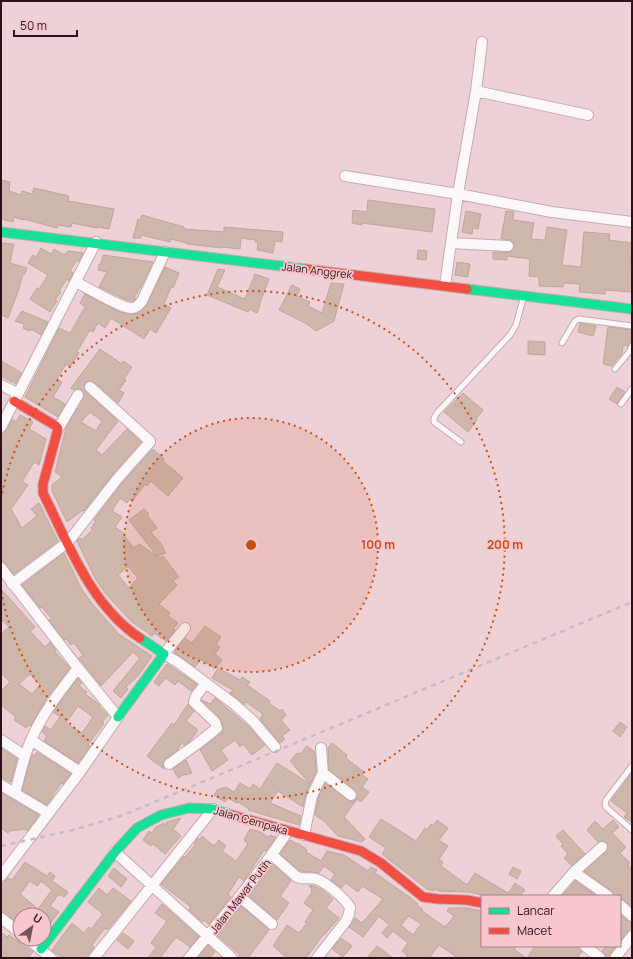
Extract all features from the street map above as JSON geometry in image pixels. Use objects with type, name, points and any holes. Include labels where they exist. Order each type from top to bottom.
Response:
[{"type":"main road","name":"Jalan Anggrek","points":[[1,232],[96,242],[165,252],[445,285],[524,298],[632,309]]},
{"type":"main road","points":[[15,397],[56,426],[58,429],[42,489],[46,501],[89,584],[108,610],[126,628],[164,654],[118,717]]},
{"type":"main road","name":"Jalan Cempaka","points":[[41,949],[115,852],[137,828],[161,815],[189,808],[212,809],[361,850],[381,863],[424,897],[431,899],[470,899],[481,903]]},
{"type":"street","points":[[445,285],[458,194],[476,90],[482,42]]},
{"type":"street","points":[[476,90],[588,116]]},
{"type":"street","points":[[344,176],[458,194],[552,212],[632,222]]},
{"type":"street","points":[[1,427],[15,397],[39,354],[96,242]]},
{"type":"street","points":[[451,243],[508,246]]},
{"type":"street","points":[[76,282],[122,306],[133,308],[142,301],[165,252]]},
{"type":"street","points":[[1,385],[15,397]]},
{"type":"street","points":[[12,584],[68,542],[118,478],[150,442],[90,387]]},
{"type":"street","points":[[58,429],[78,395]]},
{"type":"street","points":[[1,568],[12,584],[118,717],[80,772],[1,876]]},
{"type":"street","points":[[185,628],[164,654],[179,663],[234,704],[253,721],[275,747]]},
{"type":"street","points":[[15,793],[25,756],[44,714],[78,668]]},
{"type":"street","points":[[169,764],[202,741],[217,728],[215,722],[194,702],[196,696],[206,683]]},
{"type":"street","points":[[1,740],[25,756]]},
{"type":"street","points":[[31,740],[80,772]]},
{"type":"street","points":[[304,835],[312,796],[323,773],[321,748]]},
{"type":"street","points":[[323,773],[351,795]]},
{"type":"street","points":[[1,785],[48,813]]},
{"type":"street","points":[[94,958],[212,809]]},
{"type":"street","name":"Jalan Mawar Putih","points":[[189,958],[240,897],[288,831]]},
{"type":"street","points":[[554,895],[574,872],[602,847]]},
{"type":"street","points":[[115,852],[232,958]]},
{"type":"street","points":[[272,855],[297,877],[301,879],[317,879],[338,894],[350,907],[346,921],[317,958]]},
{"type":"street","points":[[574,872],[607,895]]},
{"type":"street","points":[[240,897],[272,924]]},
{"type":"street","points":[[621,907],[632,916]]},
{"type":"street","points":[[1,918],[12,927]]},
{"type":"street","points":[[615,958],[632,936]]},
{"type":"street","points":[[38,947],[51,958]]},
{"type":"street","points":[[586,947],[600,958]]},
{"type":"lane","points":[[461,442],[434,422],[434,418],[510,335],[516,325],[524,298]]},
{"type":"lane","points":[[562,343],[575,321],[579,319],[632,326]]},
{"type":"lane","points":[[615,369],[632,346]]},
{"type":"lane","points":[[621,404],[632,389]]},
{"type":"lane","points":[[632,766],[606,800],[605,805],[632,830]]},
{"type":"building","points":[[1,180],[10,182],[9,191],[21,195],[22,191],[32,194],[34,188],[69,196],[68,201],[114,209],[109,229],[72,223],[71,227],[58,225],[57,228],[14,217],[13,222],[1,219]]},
{"type":"building","points":[[368,200],[435,209],[432,232],[352,223],[353,210],[367,212]]},
{"type":"building","points":[[466,211],[481,214],[478,229],[473,228],[472,234],[462,232]]},
{"type":"building","points":[[506,211],[514,212],[513,220],[534,223],[531,239],[545,240],[547,227],[567,230],[562,265],[581,267],[584,232],[610,234],[609,240],[632,243],[630,267],[632,268],[632,292],[605,290],[605,294],[579,292],[580,284],[564,283],[563,287],[539,286],[539,277],[529,276],[530,259],[507,256],[507,260],[493,259],[493,252],[511,252],[514,247],[514,243],[511,240],[501,239]]},
{"type":"building","points":[[142,215],[184,227],[184,229],[224,232],[224,227],[283,232],[282,242],[275,241],[273,253],[257,250],[258,242],[255,242],[255,240],[241,238],[240,249],[187,244],[171,239],[170,242],[141,235],[141,238],[133,238],[138,219],[140,220]]},
{"type":"building","points":[[1,243],[14,244],[10,263],[27,268],[25,274],[23,274],[8,318],[1,315]]},
{"type":"building","points":[[41,248],[51,254],[54,249],[64,255],[68,251],[83,253],[80,260],[77,260],[70,271],[73,273],[69,281],[67,279],[59,291],[61,292],[55,300],[57,301],[50,312],[30,299],[48,275],[28,263],[33,255],[36,257]]},
{"type":"building","points":[[418,250],[427,251],[426,260],[417,259]]},
{"type":"building","points":[[103,255],[153,262],[134,298],[136,299],[130,301],[99,287],[107,272],[98,270]]},
{"type":"building","points":[[457,262],[470,264],[468,277],[455,275]]},
{"type":"building","points":[[165,267],[179,273],[164,304],[171,308],[156,333],[150,329],[144,339],[111,318],[105,328],[98,323],[93,332],[90,330],[77,351],[79,353],[70,367],[66,364],[57,379],[62,382],[53,397],[65,404],[58,417],[25,397],[59,328],[70,333],[85,307],[80,303],[85,294],[120,312],[137,314],[147,305]]},
{"type":"building","points":[[218,269],[225,270],[217,287],[245,299],[255,274],[269,279],[257,313],[249,309],[248,312],[207,295]]},
{"type":"building","points":[[331,283],[344,284],[334,321],[316,331],[307,324],[279,310],[292,285],[300,289],[297,296],[310,302],[308,306],[322,313]]},
{"type":"building","points":[[22,311],[48,322],[41,335],[31,329],[30,331],[23,328],[24,324],[15,321]]},
{"type":"building","points":[[580,323],[596,326],[593,336],[578,332]]},
{"type":"building","points":[[608,327],[632,330],[631,342],[628,346],[623,345],[622,354],[612,366],[603,364]]},
{"type":"building","points":[[528,341],[545,342],[545,355],[528,354]]},
{"type":"building","points":[[100,349],[122,364],[123,361],[132,367],[119,390],[124,393],[118,403],[94,382],[88,381],[84,385],[86,392],[118,421],[96,450],[102,455],[127,429],[141,442],[113,474],[84,511],[83,510],[67,522],[52,491],[52,485],[62,477],[55,472],[66,428],[84,395],[81,389],[74,390],[71,388]],"holes":[[[90,412],[102,421],[96,431],[81,422]]]},
{"type":"building","points":[[1,361],[22,373],[16,384],[1,376]]},
{"type":"building","points":[[617,387],[625,392],[617,404],[609,399]]},
{"type":"building","points":[[463,393],[483,410],[468,432],[444,412]]},
{"type":"building","points":[[20,415],[33,422],[29,429],[46,439],[39,465],[34,462],[22,482],[28,485],[11,509],[22,528],[37,516],[31,509],[39,503],[58,541],[14,574],[1,560],[1,451],[4,446],[1,444],[1,433],[7,430],[12,419],[16,422]]},
{"type":"building","points":[[153,449],[164,459],[163,461],[183,478],[168,496],[151,481],[147,486],[145,484],[132,502],[130,499],[127,503],[120,498],[112,511],[122,517],[115,527],[125,534],[124,536],[134,548],[139,544],[160,558],[163,556],[179,577],[173,581],[177,585],[159,604],[170,613],[168,616],[178,623],[173,629],[175,630],[166,641],[154,633],[152,636],[132,622],[106,594],[96,580],[77,541],[80,538],[82,540],[93,529],[91,528],[96,521],[94,520],[123,482]],"holes":[[[128,566],[138,578],[129,588],[118,575]]]},
{"type":"building","points":[[144,509],[149,514],[147,515],[157,528],[151,532],[160,542],[166,553],[157,556],[129,520]]},
{"type":"building","points":[[64,553],[81,588],[93,605],[120,635],[152,656],[138,676],[126,687],[128,689],[121,698],[113,691],[140,658],[133,652],[101,686],[79,658],[83,655],[74,643],[71,645],[66,639],[64,640],[49,620],[52,619],[42,607],[40,608],[22,585]]},
{"type":"building","points":[[1,589],[35,627],[30,631],[45,647],[50,642],[56,650],[54,651],[70,668],[46,699],[31,726],[29,725],[26,728],[14,720],[16,717],[1,705],[1,691],[10,682],[1,673],[1,634],[9,627],[1,619]],"holes":[[[30,674],[40,685],[32,694],[19,684]]]},
{"type":"building","points":[[205,626],[221,637],[216,644],[220,647],[215,654],[222,660],[215,669],[201,659],[195,667],[174,652],[185,638],[192,643]]},
{"type":"building","points":[[167,664],[197,684],[191,691],[178,681],[175,685],[166,678],[159,686],[154,682]]},
{"type":"building","points":[[218,668],[240,680],[242,677],[250,682],[247,685],[270,701],[269,703],[280,711],[282,709],[286,715],[281,720],[290,730],[282,736],[285,739],[280,743],[260,719],[263,714],[246,702],[244,705],[230,693],[233,690],[212,678]]},
{"type":"building","points":[[78,678],[82,683],[79,686],[87,692],[85,694],[100,705],[99,706],[108,715],[102,722],[104,723],[88,745],[90,746],[78,763],[44,741],[47,736],[42,732],[45,726],[51,730],[60,717],[53,712]],"holes":[[[78,706],[93,717],[82,733],[66,723]]]},
{"type":"building","points":[[215,698],[248,726],[265,745],[252,755],[243,744],[240,747],[235,740],[221,750],[228,760],[212,771],[200,750],[221,733],[223,726],[219,717],[201,700],[210,704]]},
{"type":"building","points":[[188,704],[194,711],[186,721],[197,729],[197,732],[188,743],[184,745],[182,743],[177,750],[165,759],[163,764],[164,769],[147,756],[172,723],[174,725]]},
{"type":"building","points":[[620,722],[627,727],[620,737],[613,731]]},
{"type":"building","points":[[332,743],[347,755],[346,758],[364,772],[362,775],[368,779],[362,787],[369,792],[361,802],[357,799],[344,817],[365,839],[362,842],[338,836],[324,821],[315,815],[318,798],[325,783],[350,801],[354,801],[357,796],[355,790],[329,770],[328,748]]},
{"type":"building","points":[[307,746],[315,752],[316,772],[306,793],[303,807],[278,791],[270,803],[301,816],[299,825],[248,810],[249,809],[238,802],[237,803],[228,798],[225,802],[214,795],[217,790],[226,787],[234,792],[240,783],[250,789],[253,784],[260,789],[277,763],[310,784],[290,761],[297,753],[300,754]]},
{"type":"building","points":[[1,748],[17,759],[11,782],[1,777]]},
{"type":"building","points":[[37,752],[71,774],[63,784],[61,783],[47,805],[22,790],[32,754],[35,756]]},
{"type":"building","points":[[186,760],[192,773],[185,774],[178,778],[173,769]]},
{"type":"building","points":[[632,773],[632,822],[624,817],[627,813],[611,801]]},
{"type":"building","points":[[1,793],[39,815],[27,831],[25,829],[9,831],[8,833],[1,828]]},
{"type":"building","points":[[181,818],[173,829],[181,836],[165,854],[153,844],[151,846],[143,840],[149,831],[152,833],[156,827]]},
{"type":"building","points":[[381,819],[416,841],[425,828],[427,830],[431,824],[433,826],[437,820],[448,828],[439,840],[448,846],[439,859],[443,862],[441,866],[467,885],[475,873],[508,893],[515,883],[525,890],[521,895],[482,895],[469,892],[438,891],[435,889],[434,891],[427,889],[382,854],[386,848],[369,837]]},
{"type":"building","points":[[613,820],[619,827],[612,833],[626,847],[620,853],[630,863],[628,865],[632,869],[632,907],[621,899],[621,895],[614,895],[612,891],[584,871],[606,852],[608,846],[604,841],[598,842],[587,830],[595,821],[603,829]]},
{"type":"building","points":[[250,829],[261,832],[268,837],[270,835],[276,837],[266,851],[264,850],[244,881],[239,877],[228,894],[231,897],[209,924],[203,920],[202,922],[189,910],[191,907],[161,884],[195,845],[194,844],[198,838],[200,840],[202,836],[214,846],[219,840],[226,846],[222,851],[236,861],[248,844],[244,840]]},
{"type":"building","points":[[563,830],[585,854],[572,866],[564,858],[568,854],[561,846],[563,844],[556,836]]},
{"type":"building","points":[[290,840],[297,844],[298,843],[307,850],[306,852],[321,861],[327,851],[344,855],[368,871],[371,867],[377,870],[375,873],[411,898],[418,904],[417,905],[423,910],[422,911],[445,927],[454,916],[447,911],[449,908],[467,908],[481,911],[481,947],[515,947],[514,949],[526,958],[458,958],[439,945],[429,958],[409,958],[402,951],[408,943],[393,931],[387,938],[382,933],[389,925],[379,916],[363,937],[349,927],[355,918],[362,923],[383,899],[362,886],[358,892],[346,883],[341,888],[331,880],[335,874],[324,866],[319,873],[300,871],[280,854]],"holes":[[[409,916],[421,924],[413,935],[401,925]]]},
{"type":"building","points":[[25,862],[47,876],[50,872],[55,876],[52,881],[68,892],[64,897],[60,894],[59,896],[58,895],[50,906],[52,907],[39,907],[52,890],[41,881],[37,886],[30,881],[20,894],[36,907],[12,907],[12,919],[1,910],[1,882],[4,882],[8,878],[12,880]]},
{"type":"building","points":[[273,864],[291,881],[280,896],[289,903],[277,920],[249,896]]},
{"type":"building","points":[[513,867],[521,871],[517,879],[509,874]]},
{"type":"building","points":[[114,868],[127,879],[121,887],[108,876]]},
{"type":"building","points":[[575,881],[596,895],[563,895]]},
{"type":"building","points":[[310,885],[321,889],[333,899],[326,908],[339,918],[323,935],[306,958],[287,958],[273,946],[287,925],[299,933],[307,923],[305,922],[313,910],[304,903],[312,892],[312,888],[309,886]]},
{"type":"building","points":[[99,888],[107,895],[113,888],[131,901],[107,930],[105,928],[92,945],[94,947],[85,958],[62,958],[52,950],[72,923],[84,933],[89,927],[91,929],[103,914],[88,902]]},
{"type":"building","points":[[162,904],[199,937],[190,947],[176,937],[160,958],[148,958],[156,947],[151,943],[167,921],[155,913]]},
{"type":"building","points":[[241,906],[269,930],[248,958],[238,958],[240,955],[217,935]]},
{"type":"building","points":[[52,907],[59,912],[52,921]]},
{"type":"building","points":[[621,915],[628,921],[632,922],[632,930],[627,932],[621,940]]},
{"type":"building","points":[[1,932],[7,937],[9,935],[12,937],[12,947],[26,947],[33,952],[28,958],[1,958]]},
{"type":"building","points":[[123,933],[134,941],[128,949],[117,940]]},
{"type":"building","points":[[341,938],[352,946],[343,957],[332,949]]},
{"type":"building","points":[[208,945],[215,952],[210,958],[198,958]]},
{"type":"building","points":[[377,946],[393,958],[367,958]]},
{"type":"building","points":[[534,947],[577,947],[582,952],[577,958],[527,958]]},
{"type":"building","points":[[605,947],[615,947],[609,958],[606,958],[606,955],[602,951]]},
{"type":"railway","points":[[1,846],[73,830],[121,816],[632,602]]},
{"type":"traffic: fast","points":[[1,232],[306,269]]},
{"type":"traffic: fast","points":[[467,289],[632,309]]},
{"type":"traffic: fast","points":[[118,717],[164,654],[140,638]]},
{"type":"traffic: fast","points":[[41,949],[115,852],[137,828],[161,815],[189,808],[213,809],[232,815]]},
{"type":"traffic: jam","points":[[306,269],[467,289]]},
{"type":"traffic: jam","points":[[14,401],[56,426],[58,429],[43,484],[43,493],[82,572],[94,591],[123,625],[140,638]]},
{"type":"traffic: jam","points":[[232,815],[361,851],[381,863],[423,897],[467,900],[481,903]]}]
